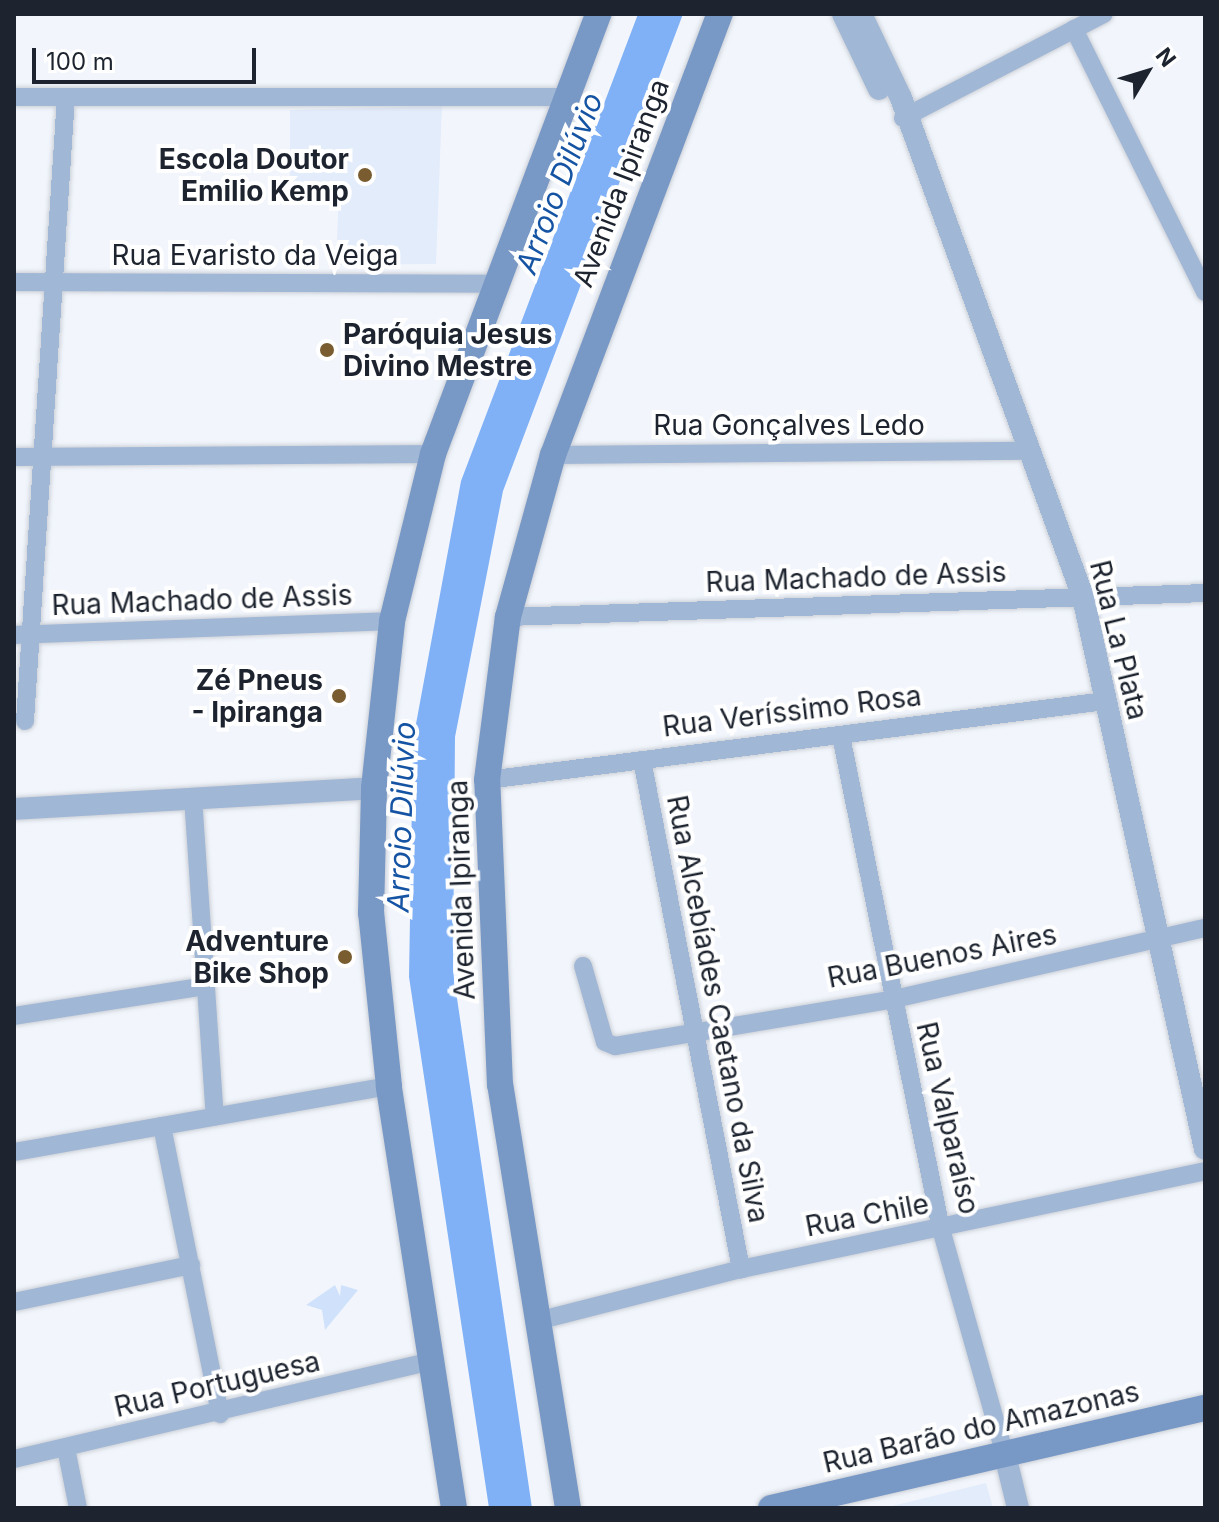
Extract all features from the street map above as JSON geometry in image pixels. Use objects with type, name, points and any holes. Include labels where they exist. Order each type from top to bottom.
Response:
[{"type":"main road","points":[[454,1508],[389,1086],[371,913],[374,788],[392,621],[433,454],[598,14]]},
{"type":"main road","name":"Avenida Ipiranga","points":[[568,1508],[541,1320],[500,1085],[487,780],[508,617],[553,455],[720,14]]},
{"type":"main road","name":"Rua Barão do Amazonas","points":[[771,1508],[1205,1408]]},
{"type":"street","name":"Rua La Plata","points":[[843,14],[885,101],[903,118]]},
{"type":"street","name":"Rua La Plata","points":[[861,14],[1083,597],[1205,1149]]},
{"type":"street","points":[[903,118],[1104,14]]},
{"type":"street","points":[[1074,29],[1205,292]]},
{"type":"street","points":[[14,97],[568,97]]},
{"type":"street","points":[[25,721],[22,635],[42,457],[66,97]]},
{"type":"street","name":"Rua Evaristo da Veiga","points":[[14,282],[495,284]]},
{"type":"street","name":"Rua Gonçalves Ledo","points":[[553,455],[1026,451]]},
{"type":"street","points":[[14,457],[433,454]]},
{"type":"street","name":"Rua Machado de Assis","points":[[508,617],[1205,593]]},
{"type":"street","name":"Rua Machado de Assis","points":[[22,635],[392,621]]},
{"type":"street","name":"Rua Veríssimo Rosa","points":[[487,780],[1105,701]]},
{"type":"street","name":"Rua Valparaíso","points":[[841,736],[890,1000],[941,1229],[1018,1508]]},
{"type":"street","name":"Rua Alcebíades Caetano da Silva","points":[[642,760],[689,1028],[741,1269]]},
{"type":"street","points":[[14,809],[374,788]]},
{"type":"street","points":[[193,797],[215,1116]]},
{"type":"street","name":"Rua Buenos Aires","points":[[583,966],[609,1046],[689,1028],[890,1000],[1205,928]]},
{"type":"street","points":[[14,1016],[206,986]]},
{"type":"street","points":[[14,1152],[389,1086]]},
{"type":"street","points":[[162,1126],[220,1414]]},
{"type":"street","name":"Rua Chile","points":[[541,1320],[741,1269],[1205,1171]]},
{"type":"street","points":[[14,1302],[191,1265]]},
{"type":"street","name":"Rua Portuguesa","points":[[14,1459],[220,1414],[432,1361]]},
{"type":"street","points":[[66,1448],[78,1508]]},
{"type":"shaded area","name":"Escola Doutor Emilio Kemp","points":[[442,106],[436,264],[336,265],[339,189],[290,189],[290,110]]},
{"type":"shaded area","points":[[335,1285],[340,1296],[341,1285],[358,1290],[325,1330],[322,1310],[306,1305]]},
{"type":"shaded area","points":[[986,1483],[993,1508],[888,1508],[888,1507]]},
{"type":"water","name":"Arroio Dilúvio","points":[[638,14],[683,14],[503,491],[455,737],[453,971],[532,1508],[489,1508],[409,977],[413,740],[461,481]]},
{"type":"place","name":"Escola Doutor Emilio Kemp","points":[[365,175]]},
{"type":"place","name":"Paróquia Jesus Divino Mestre","points":[[327,350]]},
{"type":"place","name":"Zé Pneus - Ipiranga","points":[[339,696]]},
{"type":"place","name":"Adventure Bike Shop","points":[[345,957]]}]
